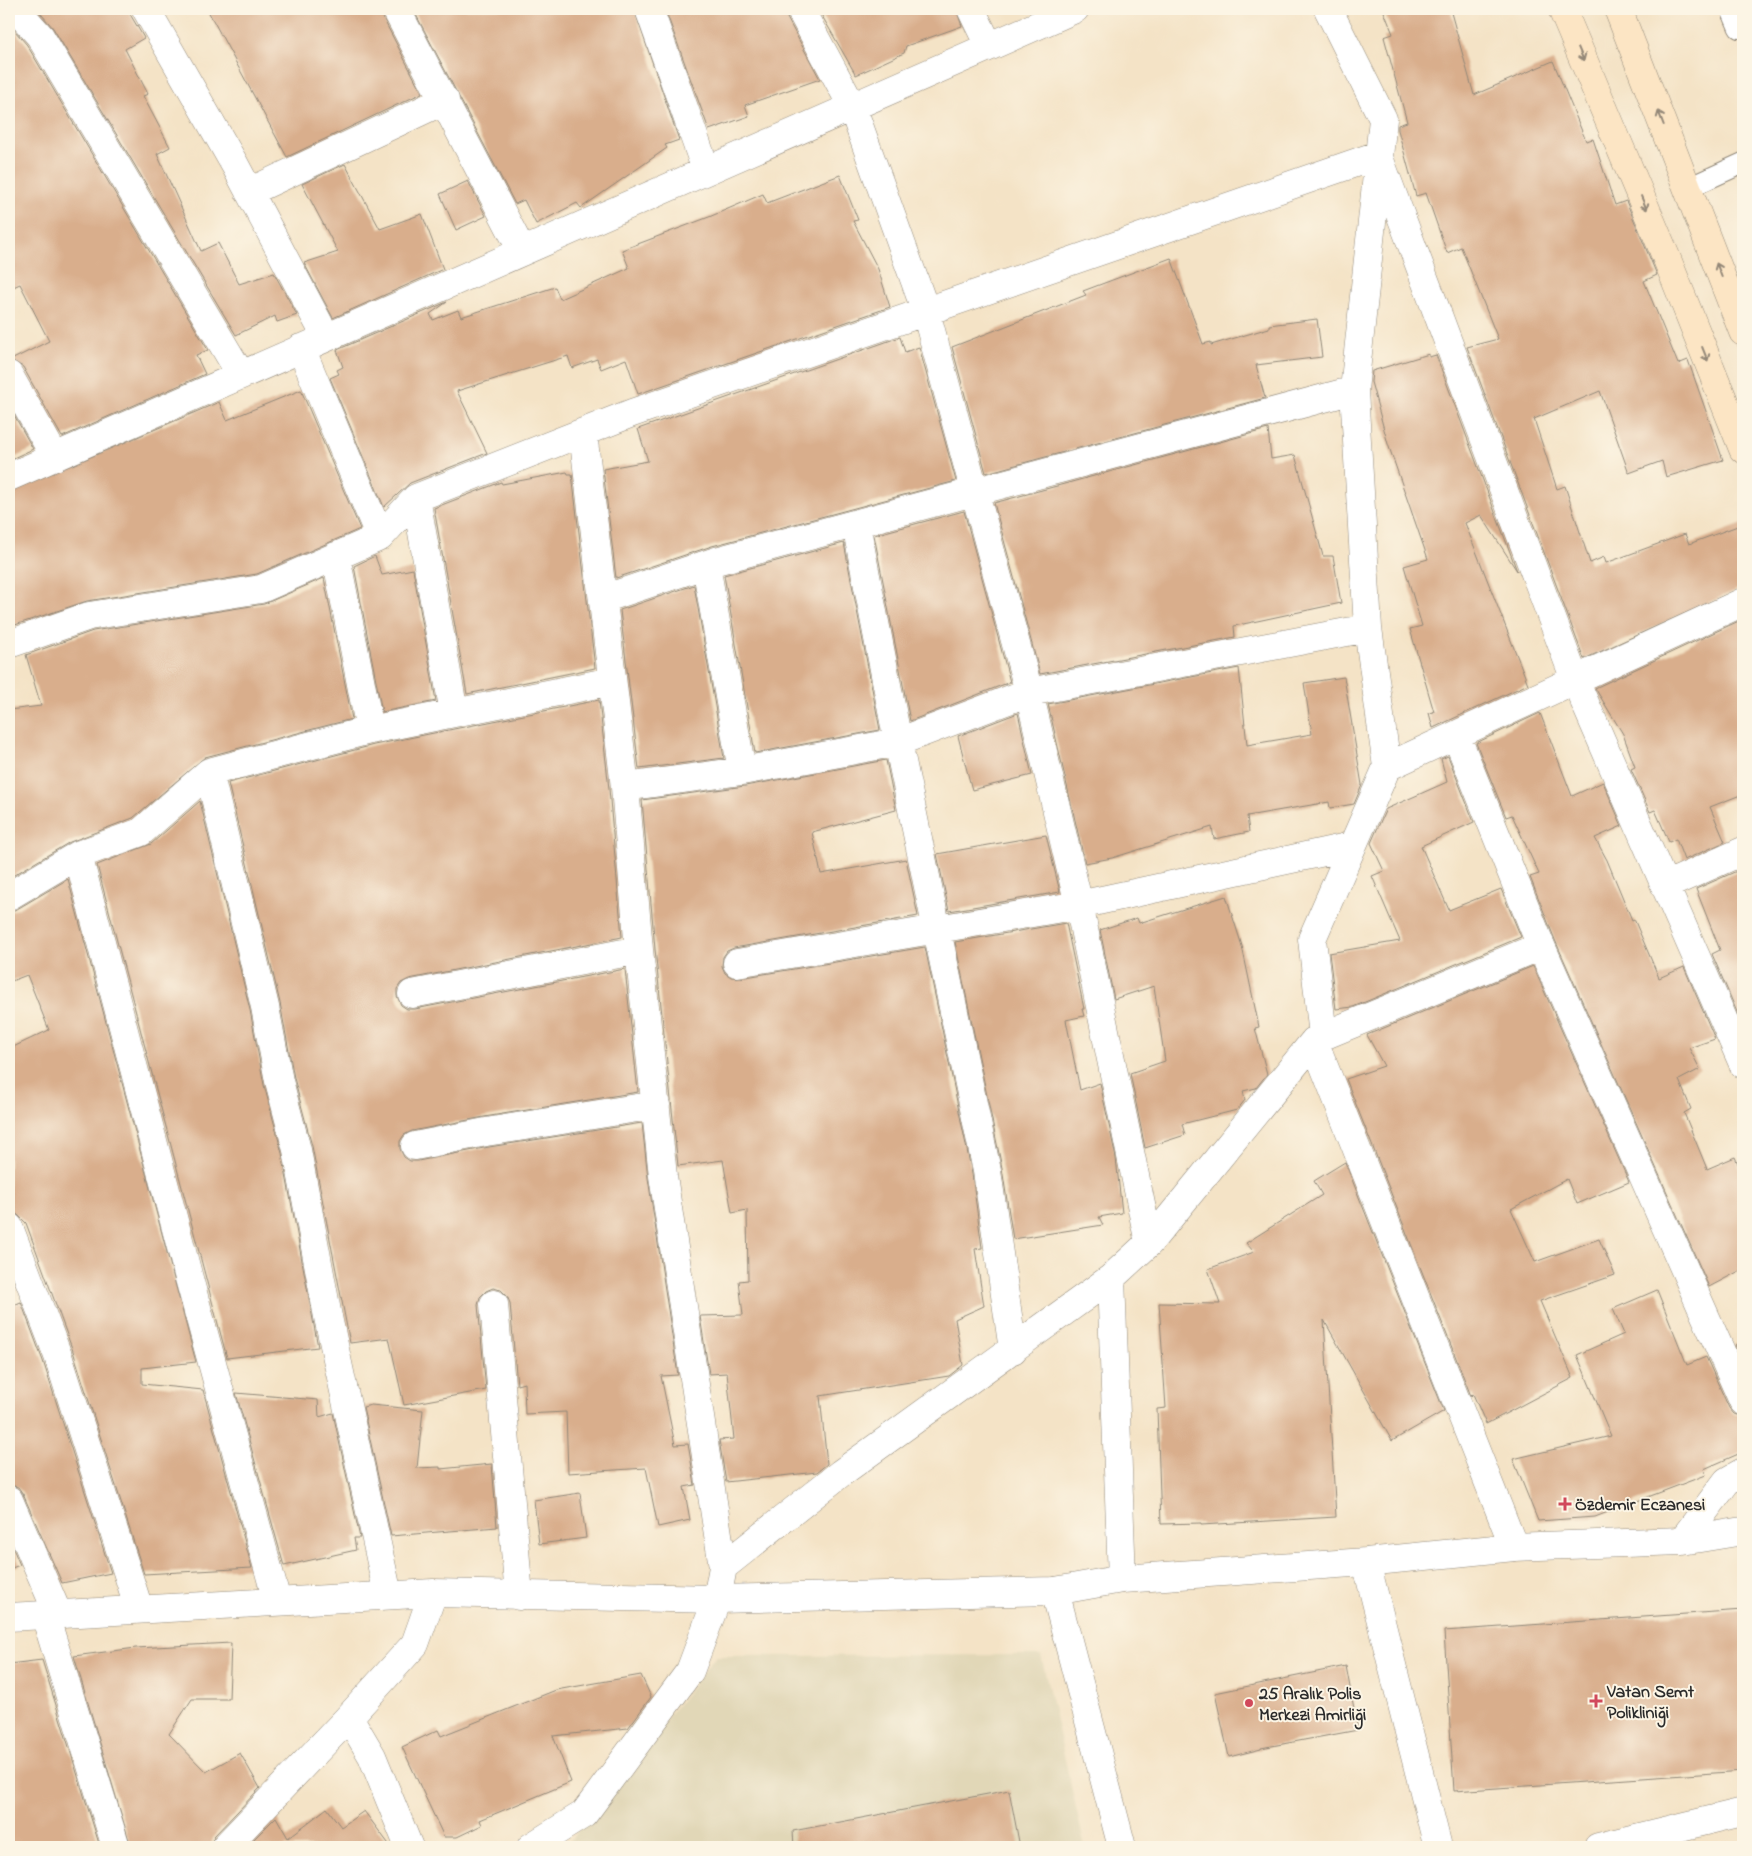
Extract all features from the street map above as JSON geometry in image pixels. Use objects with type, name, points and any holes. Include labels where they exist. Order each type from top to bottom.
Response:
[{"type":"main road","points":[[1562,9],[1667,259],[1743,449]]},
{"type":"main road","points":[[1618,9],[1743,332]]},
{"type":"street","points":[[16,9],[40,36],[241,374]]},
{"type":"street","points":[[146,9],[249,192],[326,337]]},
{"type":"street","points":[[396,9],[522,251]]},
{"type":"street","points":[[649,9],[706,170]]},
{"type":"street","points":[[800,9],[852,106],[926,312],[1029,692],[1079,905],[1149,1243]]},
{"type":"street","points":[[971,9],[989,46]]},
{"type":"street","points":[[9,477],[1075,9]]},
{"type":"street","points":[[1328,9],[1383,118],[1354,390],[1368,628],[1387,767],[1312,939],[1318,1039],[1514,1547]]},
{"type":"street","points":[[249,192],[445,100]]},
{"type":"street","points":[[9,644],[89,616],[261,589],[380,537],[416,498],[632,413],[1378,155]]},
{"type":"street","points":[[1378,155],[1575,680],[1743,1064]]},
{"type":"street","points":[[302,348],[380,537]]},
{"type":"street","points":[[9,375],[55,457]]},
{"type":"street","points":[[603,599],[706,565],[1354,390]]},
{"type":"street","points":[[531,1847],[584,1814],[690,1671],[717,1599],[724,1566],[663,1176],[624,787],[583,433]]},
{"type":"street","points":[[416,498],[454,713]]},
{"type":"street","points":[[856,524],[898,742],[987,1171],[1013,1350]]},
{"type":"street","points":[[336,556],[370,730]]},
{"type":"street","points":[[706,565],[742,771]]},
{"type":"street","points":[[1387,767],[1743,602]]},
{"type":"street","points":[[624,787],[742,771],[898,742],[1029,692],[1368,628]]},
{"type":"street","points":[[9,896],[78,855],[141,832],[209,772],[370,730],[612,681]]},
{"type":"street","points":[[1456,735],[1541,946],[1743,1401]]},
{"type":"street","points":[[209,772],[265,1007],[279,1081],[297,1150],[328,1317],[388,1595]]},
{"type":"street","points":[[738,963],[1079,905],[1352,846]]},
{"type":"street","points":[[1665,886],[1743,851]]},
{"type":"street","points":[[78,855],[190,1282],[277,1601]]},
{"type":"street","points":[[724,1566],[841,1473],[1111,1278],[1149,1243],[1318,1039],[1541,946]]},
{"type":"street","points":[[412,994],[639,950]]},
{"type":"street","points":[[415,1146],[486,1132],[656,1105]]},
{"type":"street","points":[[9,1227],[58,1356],[139,1609]]},
{"type":"street","points":[[1111,1278],[1122,1580]]},
{"type":"street","points":[[494,1304],[519,1596]]},
{"type":"street","points":[[1682,1541],[1727,1481],[1743,1472]]},
{"type":"street","points":[[9,1500],[51,1615],[116,1847]]},
{"type":"street","points":[[9,1617],[433,1592],[519,1596],[717,1599],[1055,1591],[1122,1580],[1366,1562],[1514,1547],[1682,1541],[1743,1531]]},
{"type":"street","points":[[1366,1562],[1438,1847]]},
{"type":"street","points":[[1055,1591],[1122,1847]]},
{"type":"street","points":[[225,1847],[349,1717],[415,1644],[433,1592]]},
{"type":"street","points":[[349,1717],[372,1756],[409,1847]]},
{"type":"street","points":[[1598,1847],[1685,1837],[1743,1812]]},
{"type":"lane","points":[[1731,9],[1739,28]]},
{"type":"lane","points":[[1688,188],[1743,163]]},
{"type":"shaded area","points":[[1041,1655],[1085,1847],[565,1847],[716,1656]]},
{"type":"building","points":[[37,9],[127,9],[144,38],[125,49],[148,94],[143,96],[170,147],[157,154],[201,251],[218,243],[239,284],[274,273],[297,315],[277,322],[275,316],[236,335],[53,28]]},
{"type":"building","points":[[207,9],[380,9],[422,93],[287,157]]},
{"type":"building","points":[[413,9],[634,9],[679,140],[665,145],[667,148],[581,208],[577,203],[536,224],[524,200],[515,204]]},
{"type":"building","points":[[665,9],[784,9],[820,79],[745,105],[749,116],[709,130]]},
{"type":"building","points":[[818,9],[956,9],[962,26],[906,46],[904,53],[856,75]]},
{"type":"building","points":[[1383,9],[1450,9],[1474,95],[1553,61],[1586,141],[1593,139],[1615,205],[1626,201],[1657,275],[1644,281],[1678,364],[1688,360],[1723,460],[1666,477],[1662,461],[1629,473],[1600,391],[1534,419],[1557,489],[1565,486],[1590,563],[1604,557],[1606,563],[1685,534],[1689,544],[1743,524],[1743,587],[1584,659],[1467,347],[1498,339],[1461,247],[1447,253],[1426,193],[1416,196],[1398,130],[1398,125],[1407,122],[1384,37],[1393,34]]},
{"type":"building","points":[[9,24],[27,45],[208,350],[196,355],[205,374],[62,437],[23,367],[11,360],[49,341],[20,284],[9,289]]},
{"type":"building","points":[[345,164],[380,229],[422,214],[443,269],[333,318],[304,263],[338,252],[302,184]]},
{"type":"building","points":[[840,175],[858,220],[853,221],[878,269],[890,307],[638,394],[626,359],[601,369],[597,359],[572,368],[568,356],[457,391],[487,453],[410,483],[384,507],[330,378],[339,374],[337,370],[343,367],[337,350],[447,302],[430,314],[433,320],[458,310],[461,317],[555,287],[560,299],[629,268],[622,250],[763,194],[767,203]]},
{"type":"building","points":[[468,181],[486,216],[456,230],[440,194]]},
{"type":"building","points":[[1171,258],[1203,344],[1211,342],[1211,345],[1269,328],[1269,325],[1317,319],[1322,357],[1256,365],[1265,398],[986,473],[952,347],[1086,295],[1083,291]]},
{"type":"building","points":[[900,337],[905,352],[919,347],[956,481],[712,546],[616,578],[603,469],[648,461],[638,429]]},
{"type":"building","points":[[1429,354],[1429,357],[1436,355],[1517,571],[1481,515],[1465,523],[1528,684],[1433,728],[1429,713],[1434,712],[1410,629],[1422,626],[1404,566],[1428,559],[1388,444],[1371,382],[1372,371]]},
{"type":"building","points":[[301,390],[360,529],[257,574],[87,601],[15,625],[9,609],[9,492],[219,402],[227,420]]},
{"type":"building","points":[[9,406],[33,449],[9,460]]},
{"type":"building","points":[[1268,429],[1271,459],[1295,455],[1323,556],[1333,556],[1341,603],[1234,626],[1235,637],[1040,674],[994,503]]},
{"type":"building","points":[[567,472],[572,474],[595,668],[467,694],[434,508],[501,482],[502,484]]},
{"type":"building","points":[[964,511],[1010,682],[910,721],[874,535]]},
{"type":"building","points":[[844,543],[880,730],[755,753],[724,575]]},
{"type":"building","points":[[375,556],[382,575],[413,569],[436,701],[382,712],[354,566]]},
{"type":"building","points":[[324,578],[352,719],[205,757],[133,818],[70,842],[9,878],[9,710],[41,706],[26,655],[93,631],[264,604]]},
{"type":"building","points":[[694,585],[724,758],[639,769],[620,610]]},
{"type":"building","points":[[1743,619],[1743,794],[1710,807],[1725,842],[1684,860],[1676,839],[1669,842],[1655,810],[1650,812],[1631,769],[1635,767],[1623,734],[1595,688]]},
{"type":"building","points":[[1239,668],[1247,745],[1312,734],[1304,683],[1344,677],[1362,785],[1354,804],[1330,808],[1329,802],[1247,816],[1249,832],[1214,839],[1212,827],[1112,858],[1085,863],[1048,704]]},
{"type":"building","points":[[599,700],[622,937],[409,979],[401,983],[397,989],[397,996],[401,1005],[407,1009],[415,1009],[625,969],[638,1092],[484,1117],[412,1131],[404,1135],[400,1141],[400,1149],[404,1157],[410,1161],[418,1161],[489,1147],[642,1123],[648,1178],[678,1375],[661,1376],[675,1445],[688,1444],[695,1485],[684,1487],[690,1520],[658,1527],[646,1468],[568,1473],[566,1412],[525,1414],[524,1383],[517,1385],[510,1303],[507,1296],[501,1290],[493,1288],[486,1291],[480,1297],[478,1305],[486,1390],[404,1405],[389,1338],[350,1343],[312,1146],[294,1078],[280,1003],[228,783],[374,745]]},
{"type":"building","points":[[1018,713],[1032,775],[972,790],[958,736]]},
{"type":"building","points":[[1540,713],[1572,796],[1603,782],[1622,826],[1595,838],[1607,860],[1632,920],[1634,919],[1659,978],[1684,967],[1715,1039],[1689,1048],[1700,1069],[1679,1080],[1691,1109],[1684,1113],[1707,1169],[1735,1157],[1743,1175],[1743,1269],[1709,1287],[1555,940],[1530,877],[1539,874],[1512,815],[1506,817],[1476,743]]},
{"type":"building","points":[[1448,756],[1474,822],[1421,846],[1449,910],[1501,889],[1521,937],[1353,1007],[1336,1009],[1329,953],[1400,941],[1372,876],[1384,871],[1371,843],[1386,809],[1447,782],[1441,759]]},
{"type":"building","points":[[886,760],[896,810],[812,832],[821,874],[906,859],[918,916],[734,948],[727,951],[723,957],[722,966],[725,973],[731,977],[740,978],[925,947],[972,1174],[982,1248],[975,1249],[984,1306],[955,1319],[963,1365],[949,1376],[820,1396],[827,1464],[817,1472],[726,1482],[719,1440],[734,1439],[727,1373],[709,1374],[700,1316],[743,1315],[739,1281],[748,1280],[747,1210],[732,1213],[723,1160],[678,1166],[655,949],[642,800],[745,786]]},
{"type":"building","points":[[200,801],[250,1010],[264,1085],[282,1153],[318,1347],[227,1358],[97,865],[151,844]]},
{"type":"building","points":[[1046,835],[1060,892],[949,911],[937,854]]},
{"type":"building","points":[[1737,871],[1743,886],[1743,1026],[1712,954],[1720,950],[1696,889]]},
{"type":"building","points":[[68,879],[196,1362],[142,1368],[142,1384],[203,1390],[252,1568],[144,1574],[73,1351],[26,1223],[18,1215],[10,1212],[9,1049],[49,1030],[27,975],[9,982],[9,912]]},
{"type":"building","points":[[1226,896],[1242,946],[1259,1027],[1255,1028],[1267,1074],[1256,1088],[1243,1091],[1245,1100],[1237,1110],[1182,1124],[1185,1135],[1145,1148],[1130,1073],[1165,1061],[1154,986],[1114,999],[1100,930],[1137,918],[1139,923]]},
{"type":"building","points":[[1066,923],[1084,1016],[1066,1020],[1080,1090],[1100,1083],[1116,1158],[1122,1213],[1099,1217],[1103,1225],[1013,1239],[1002,1168],[955,942]]},
{"type":"building","points":[[1533,966],[1629,1182],[1577,1204],[1567,1179],[1511,1209],[1535,1262],[1599,1239],[1615,1275],[1540,1301],[1573,1378],[1486,1424],[1473,1394],[1471,1396],[1346,1079],[1384,1066],[1367,1035]]},
{"type":"building","points":[[1345,1162],[1444,1411],[1392,1441],[1324,1320],[1336,1517],[1201,1525],[1201,1523],[1161,1524],[1157,1409],[1166,1408],[1159,1303],[1220,1304],[1208,1269],[1254,1252],[1246,1243],[1322,1195],[1314,1181]]},
{"type":"building","points":[[1657,1290],[1687,1365],[1706,1357],[1729,1408],[1734,1414],[1743,1416],[1743,1452],[1704,1469],[1706,1475],[1595,1517],[1538,1521],[1513,1459],[1611,1436],[1577,1355],[1624,1334],[1613,1309]]},
{"type":"building","points":[[21,1302],[43,1361],[111,1573],[62,1583],[23,1494],[18,1487],[9,1485],[9,1307]]},
{"type":"building","points":[[1743,1341],[1743,1363],[1735,1345]]},
{"type":"building","points":[[236,1393],[318,1400],[319,1417],[333,1413],[360,1538],[354,1538],[356,1550],[284,1566]]},
{"type":"building","points":[[371,1405],[423,1410],[417,1468],[440,1467],[440,1469],[492,1464],[497,1527],[391,1536],[363,1407]]},
{"type":"building","points":[[580,1493],[586,1538],[539,1544],[534,1500]]},
{"type":"building","points":[[9,1539],[20,1565],[9,1569]]},
{"type":"building","name":"Vatan Semt Polikliniği","points":[[1743,1610],[1743,1771],[1454,1791],[1444,1631]]},
{"type":"building","points":[[231,1643],[229,1699],[192,1699],[169,1734],[206,1772],[240,1753],[260,1788],[214,1836],[210,1847],[131,1847],[74,1656],[136,1648]]},
{"type":"building","points":[[42,1660],[100,1847],[9,1847],[9,1664]]},
{"type":"building","points":[[1346,1666],[1358,1730],[1261,1748],[1229,1757],[1215,1693]]},
{"type":"building","points":[[641,1675],[651,1697],[628,1728],[553,1736],[571,1782],[480,1820],[482,1825],[457,1837],[444,1837],[402,1747],[438,1730],[441,1736],[556,1690]]},
{"type":"building","points":[[1009,1790],[1020,1847],[794,1847],[793,1831]]},
{"type":"building","points":[[327,1808],[341,1827],[364,1811],[391,1847],[246,1847],[276,1817],[288,1838]]},
{"type":"place","name":"Özdemir Eczanesi","points":[[1565,1504]]},
{"type":"place","name":"Vatan Semt Polikliniği","points":[[1596,1701]]},
{"type":"place","name":"25 Aralık Polis Merkezi Amirliği","points":[[1249,1703]]}]
